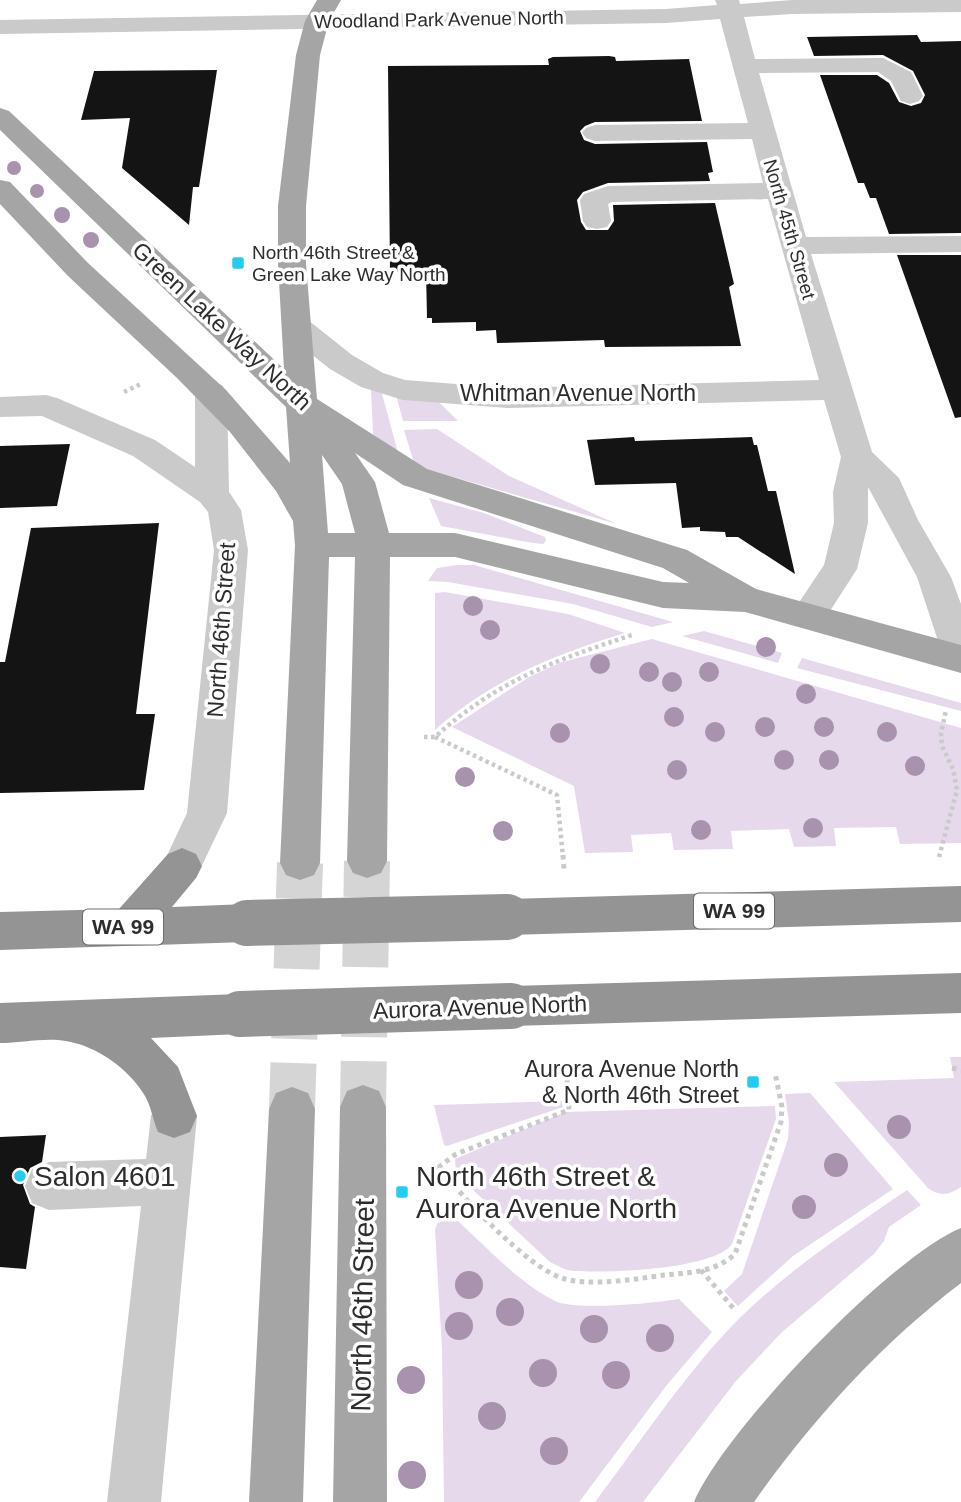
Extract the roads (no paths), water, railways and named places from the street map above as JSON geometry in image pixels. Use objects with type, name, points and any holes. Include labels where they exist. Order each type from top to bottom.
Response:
[{"type":"highway","points":[[130,926],[182,866]]},
{"type":"highway","name":"WA 99","points":[[0,931],[961,904]]},
{"type":"highway","name":"Aurora Avenue North","points":[[0,1023],[961,993]]},
{"type":"highway","points":[[61,1021],[98,1031],[145,1058],[162,1079],[174,1116]]},
{"type":"main road","points":[[300,863],[312,534],[292,264],[292,206],[303,93],[323,11]]},
{"type":"main road","name":"Green Lake Way North","points":[[0,116],[302,404],[415,477],[675,559],[745,599]]},
{"type":"main road","points":[[0,188],[102,293],[211,392],[282,472],[312,534]]},
{"type":"main road","points":[[302,404],[358,482],[370,520],[373,543],[367,861]]},
{"type":"main road","name":"Green Lake Way North","points":[[312,534],[373,543],[455,545],[663,595],[745,599],[961,657]]},
{"type":"main road","name":"North 46th Street","points":[[360,1502],[363,1107]]},
{"type":"main road","points":[[276,1502],[292,1110]]},
{"type":"main road","points":[[721,1502],[781,1424],[833,1367],[891,1308],[961,1252]]},
{"type":"street","name":"Woodland Park Avenue North","points":[[0,27],[323,11],[961,5]]},
{"type":"street","name":"North 45th Street","points":[[729,6],[794,246],[857,457],[887,486],[901,520],[934,577],[961,657]]},
{"type":"street","points":[[745,66],[883,65],[902,77],[910,96]]},
{"type":"street","points":[[595,133],[762,131]]},
{"type":"street","points":[[597,221],[594,200],[608,194],[779,191]]},
{"type":"street","points":[[794,246],[961,244]]},
{"type":"street","name":"Whitman Avenue North","points":[[297,327],[341,362],[372,380],[403,390],[508,398],[836,390]]},
{"type":"street","name":"North 46th Street","points":[[182,866],[207,813],[231,550],[224,510],[212,494],[211,392]]},
{"type":"street","points":[[0,407],[46,405],[144,448],[212,494]]},
{"type":"street","name":"North 45th Street","points":[[808,616],[840,569],[845,555],[851,523],[850,492],[857,457]]},
{"type":"street","points":[[134,1502],[174,1116]]},
{"type":"street","points":[[49,1186],[168,1182]]},
{"type":"tunnel","points":[[363,1107],[367,861]]},
{"type":"tunnel","points":[[292,1109],[300,863]]},
{"type":"place","name":"North 46th Street & Green Lake Way North","points":[[238,263]]},
{"type":"place","name":"Aurora Avenue North & North 46th Street","points":[[753,1082]]},
{"type":"place","name":"Salon 4601","points":[[20,1176]]},
{"type":"place","name":"North 46th Street & Aurora Avenue North","points":[[402,1192]]}]
